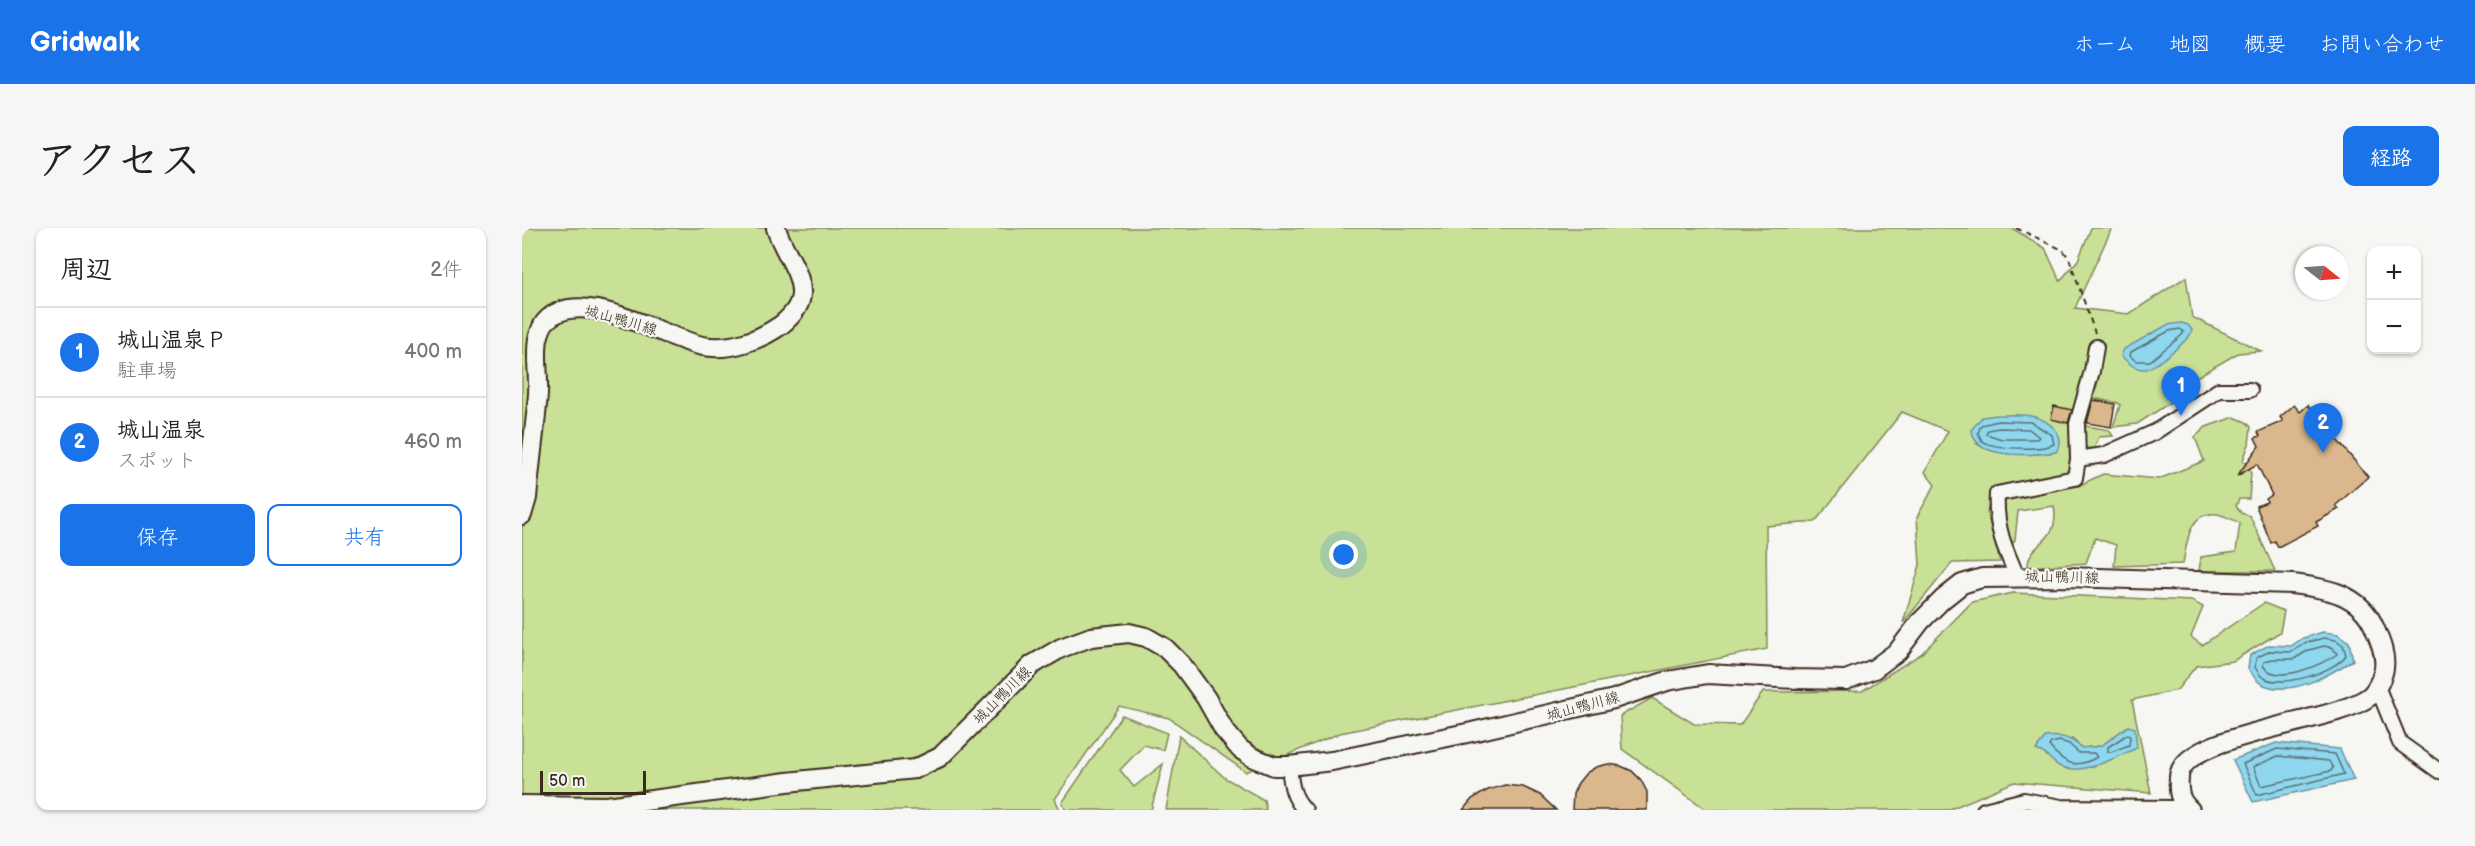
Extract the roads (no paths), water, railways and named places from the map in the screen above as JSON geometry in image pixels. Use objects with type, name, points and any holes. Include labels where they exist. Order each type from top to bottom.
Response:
[{"type":"main road","name":"城山鴨川線","points":[[522,515],[527,498],[538,391],[538,338],[545,322],[564,309],[583,307],[614,315],[704,346],[727,346],[748,342],[777,328],[791,317],[802,292],[796,270],[776,228]]},
{"type":"main road","name":"城山鴨川線","points":[[522,805],[608,806],[786,782],[915,769],[940,757],[1032,665],[1061,648],[1090,637],[1129,633],[1146,637],[1165,648],[1182,665],[1206,698],[1224,730],[1240,749],[1252,757],[1274,766],[1332,761],[1472,732],[1614,699],[1667,681],[1708,674],[1795,680],[1846,680],[1874,669],[1898,651],[1920,622],[1962,584],[1982,578],[2017,576],[2292,584],[2328,588],[2357,603],[2373,625],[2384,651],[2384,669],[2377,686]]},
{"type":"main road","points":[[2180,808],[2179,772],[2191,758],[2210,746],[2321,717],[2358,704],[2372,695],[2377,686]]},
{"type":"street","points":[[2017,576],[2003,546],[1996,516],[1998,494],[2075,478],[2078,459],[2077,424],[2092,371],[2096,347]]},
{"type":"street","points":[[2078,459],[2104,455],[2155,432],[2219,390],[2250,390]]},
{"type":"street","points":[[2377,686],[2400,743],[2439,771]]},
{"type":"street","points":[[1289,766],[1291,788],[1296,801],[1305,810]]},
{"type":"street","points":[[1984,810],[2024,800],[2061,807],[2180,808]]},
{"type":"water","points":[[2181,323],[2188,325],[2192,330],[2190,335],[2150,368],[2138,368],[2121,356],[2124,349],[2167,325]]},
{"type":"water","points":[[2031,416],[2043,420],[2058,434],[2060,440],[2056,452],[2006,454],[1982,447],[1975,439],[1972,429],[1982,417]]},
{"type":"water","points":[[2323,632],[2338,634],[2349,642],[2353,660],[2321,678],[2296,687],[2271,687],[2260,683],[2248,669],[2250,655],[2269,645],[2291,646],[2303,638]]},
{"type":"water","points":[[2128,726],[2135,728],[2137,748],[2088,768],[2068,769],[2059,766],[2044,753],[2036,750],[2045,737],[2051,736],[2073,741],[2082,748],[2101,746]]},
{"type":"water","points":[[2276,743],[2340,749],[2354,780],[2253,802],[2233,760]]},
{"type":"place","name":"城山温泉Ｐ","points":[[2181,416]]},
{"type":"place","name":"城山温泉","points":[[2323,453]]}]
